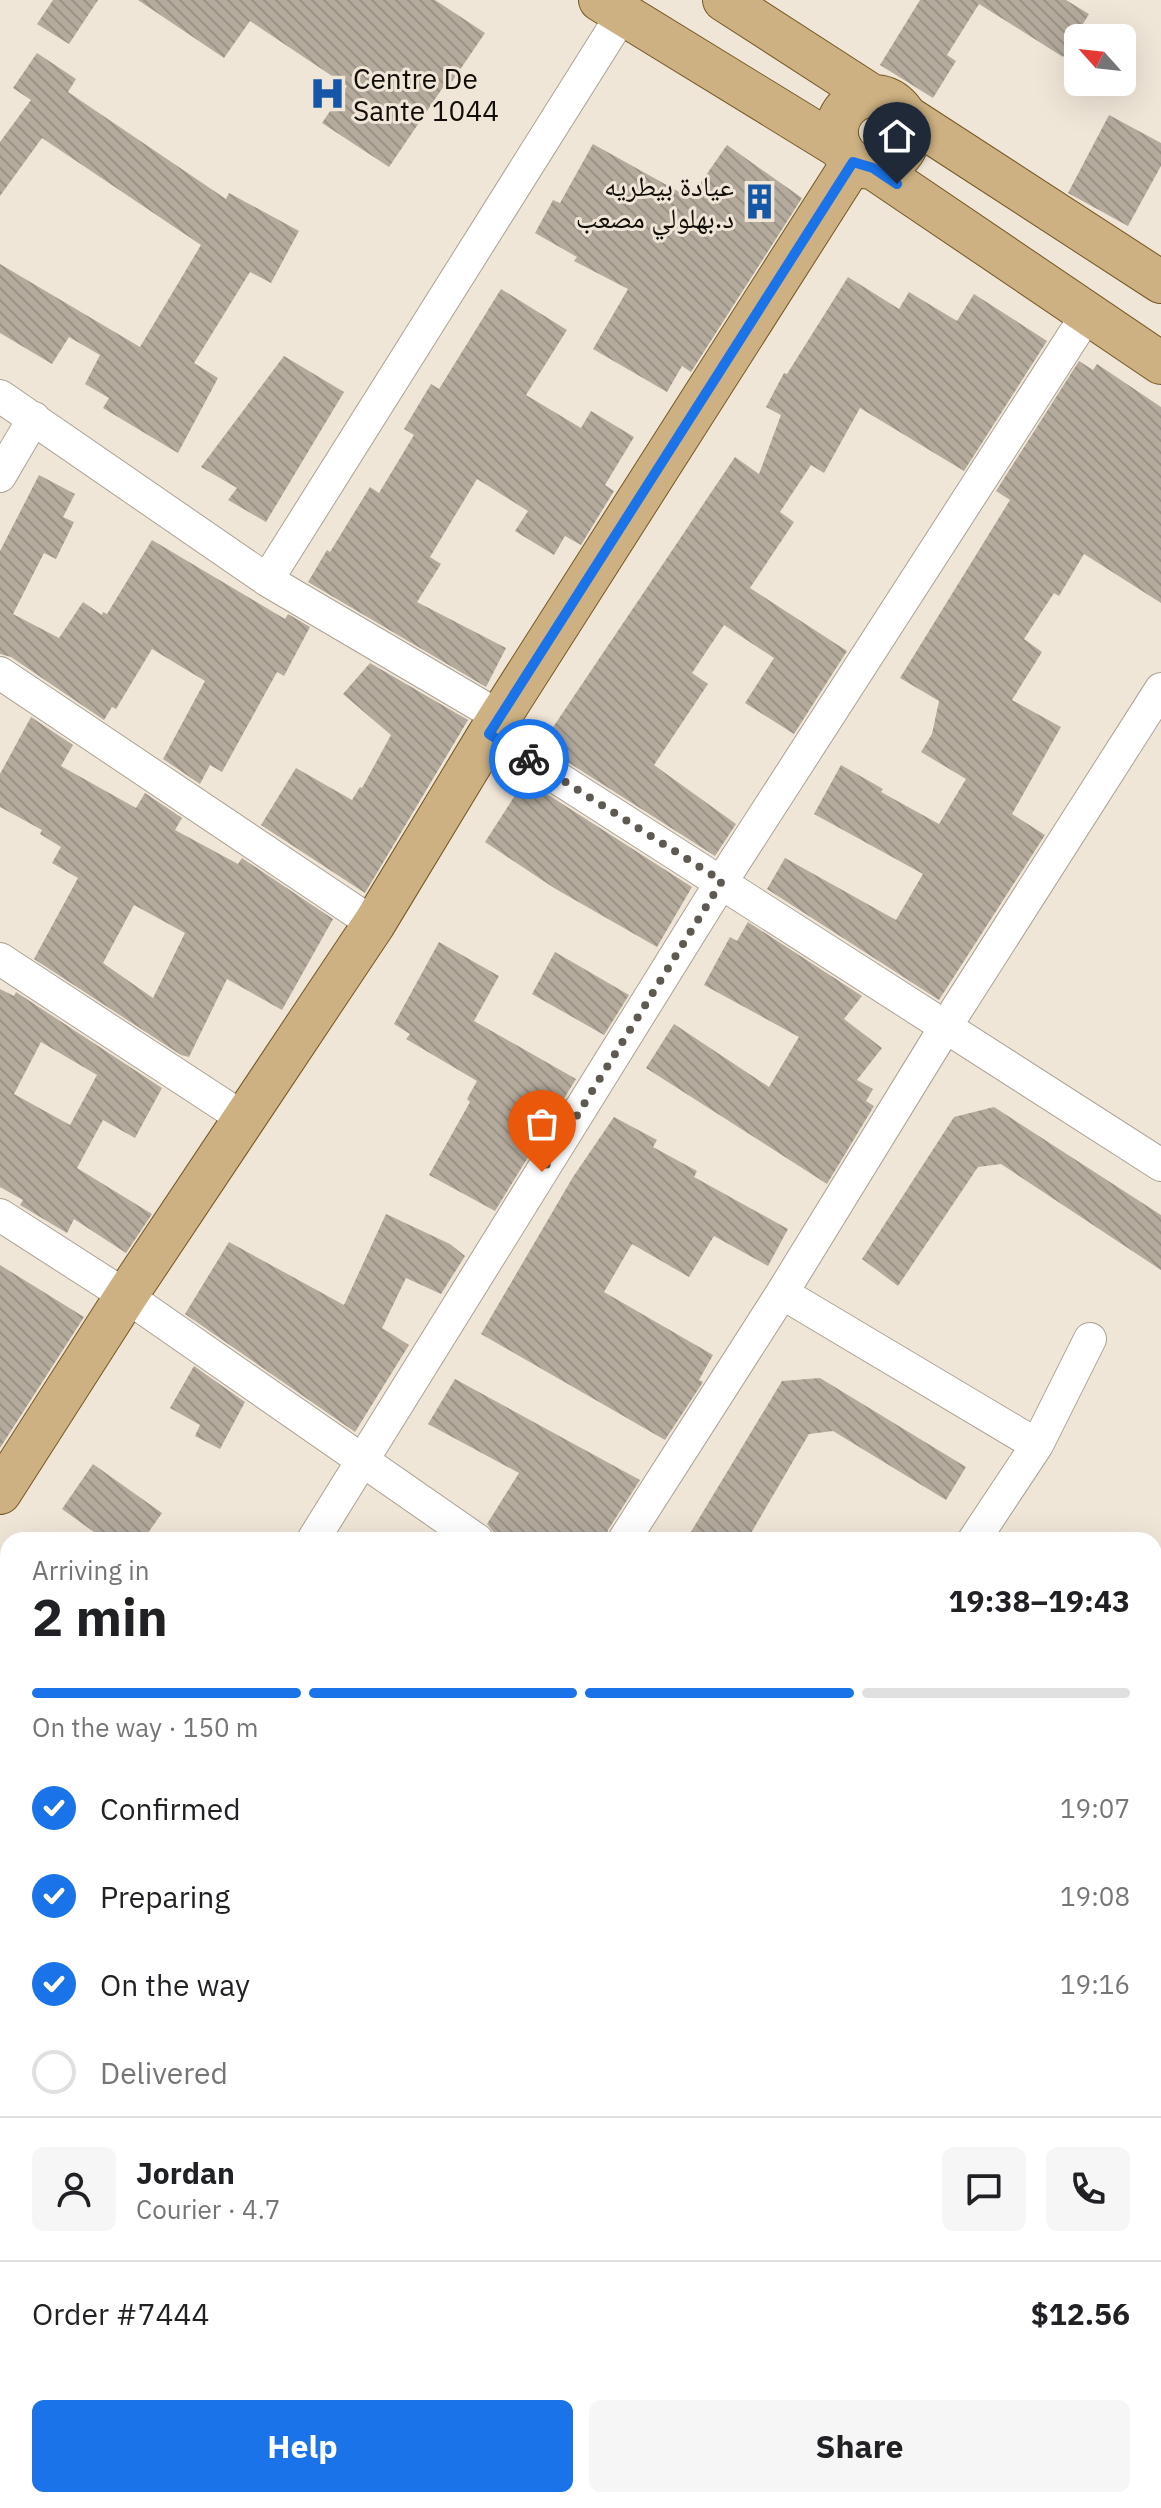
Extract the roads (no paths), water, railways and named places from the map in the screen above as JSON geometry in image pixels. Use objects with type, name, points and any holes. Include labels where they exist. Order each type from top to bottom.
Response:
[{"type":"main road","points":[[724,0],[1161,282]]},
{"type":"main road","points":[[611,8],[856,159],[1161,363]]},
{"type":"main road","points":[[857,101],[889,106],[909,130],[903,152],[890,164],[856,159],[837,130],[843,113],[857,101]]},
{"type":"main road","points":[[0,1493],[126,1296],[374,924],[494,725],[856,159]]},
{"type":"street","points":[[267,580],[611,8]]},
{"type":"street","points":[[318,1532],[722,881],[1088,313]]},
{"type":"street","points":[[0,396],[267,580],[494,725],[722,881],[1161,1165]]},
{"type":"street","points":[[0,476],[34,418]]},
{"type":"street","points":[[0,673],[374,924]]},
{"type":"street","points":[[629,1532],[1161,689]]},
{"type":"street","points":[[0,959],[243,1118]]},
{"type":"street","points":[[0,1215],[126,1296],[465,1532]]},
{"type":"street","points":[[782,1293],[1037,1445]]},
{"type":"street","points":[[979,1532],[1037,1445],[1090,1339]]},
{"type":"place","name":"Centre De Sante 1044","points":[[327,94]]},
{"type":"place","name":"عيادة بيطريه د.بهلولي مصعب","points":[[760,201]]}]
